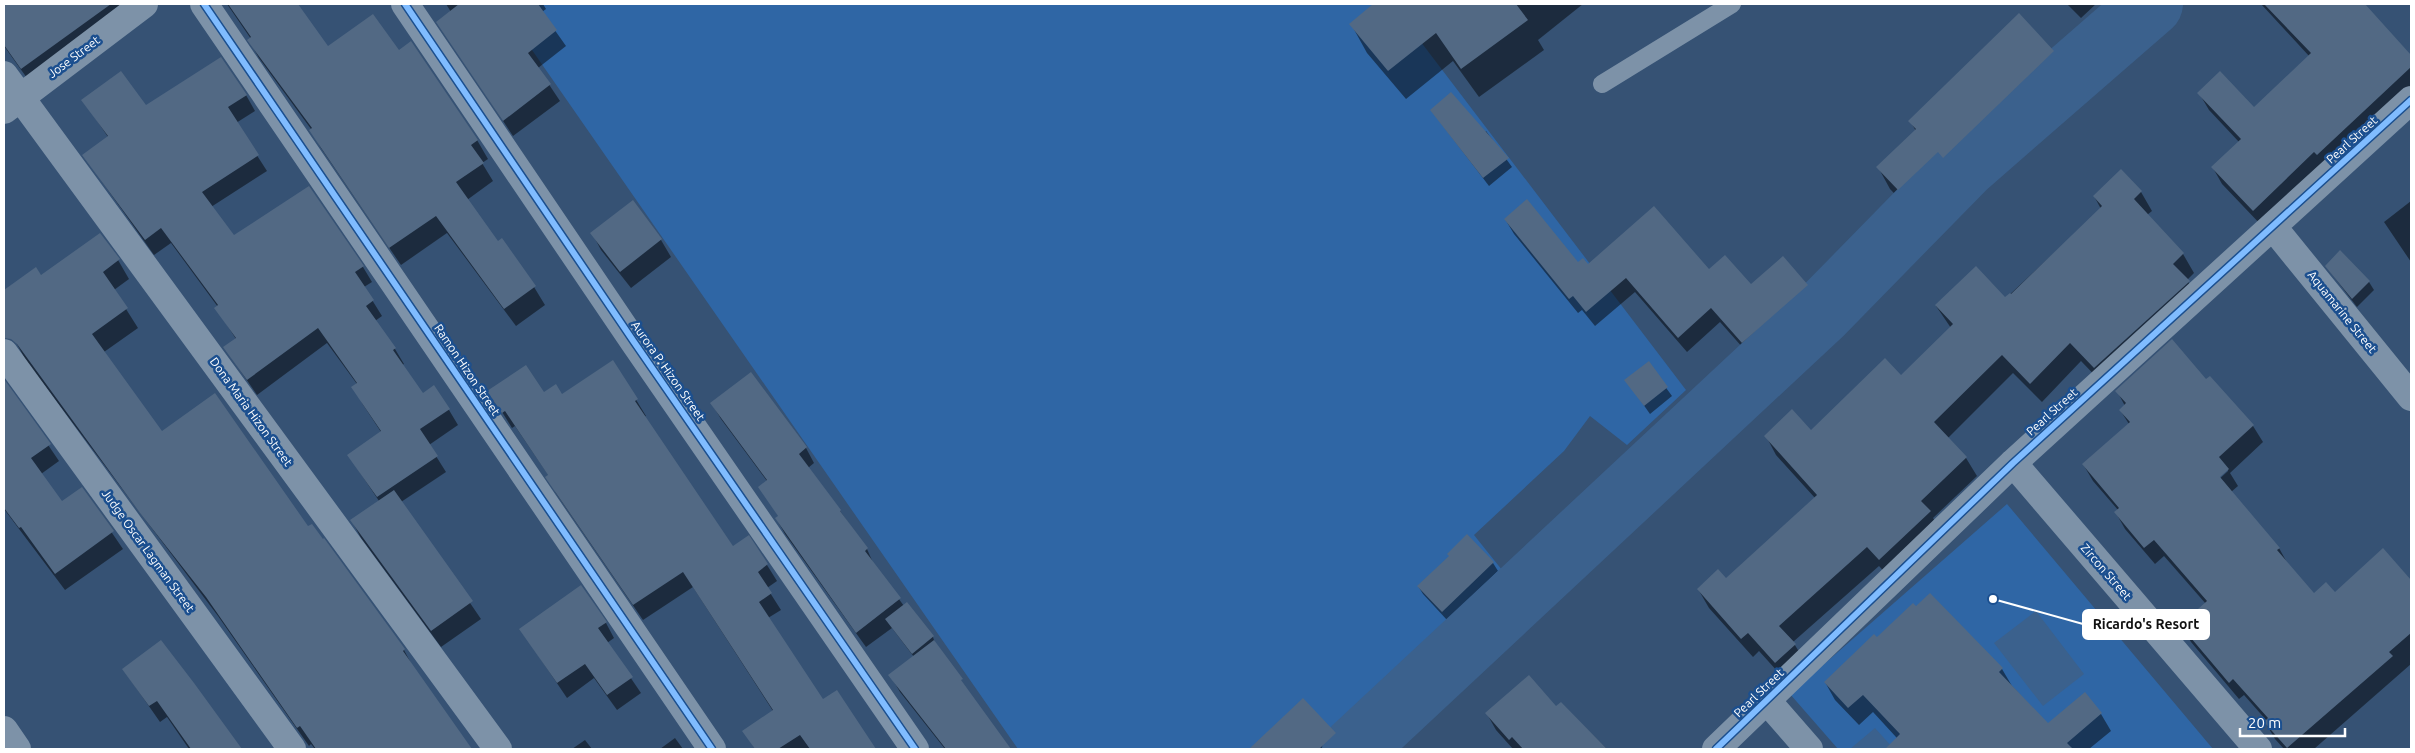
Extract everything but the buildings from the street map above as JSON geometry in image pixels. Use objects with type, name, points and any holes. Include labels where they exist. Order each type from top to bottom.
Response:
[{"type":"street","name":"Jose Street","points":[[12,104],[144,4]]},
{"type":"street","name":"Ramon Hizon Street","points":[[204,4],[712,749]]},
{"type":"street","name":"Aurora P. Hizon Street","points":[[405,4],[634,342],[915,749]]},
{"type":"street","name":"Dona Maria Hizon Street","points":[[4,75],[12,104],[498,749]]},
{"type":"street","name":"Pearl Street","points":[[1716,749],[1768,702],[2013,463],[2411,100]]},
{"type":"street","name":"Aquamarine Street","points":[[2273,227],[2411,397]]},
{"type":"street","name":"Judge Oscar Lagman Street","points":[[4,353],[292,749]]},
{"type":"street","name":"Zircon Street","points":[[2013,463],[2258,749]]},
{"type":"street","points":[[1768,702],[1809,749]]},
{"type":"street","points":[[4,730],[18,749]]},
{"type":"lane","points":[[1602,84],[1732,4]]},
{"type":"shaded area","points":[[500,4],[1392,4],[1686,390],[1627,445],[1590,416],[1564,451],[1474,535],[1502,570],[1333,749],[1018,749]]},
{"type":"shaded area","points":[[2007,504],[2213,749],[1838,749],[1790,694]]},
{"type":"shaded area","points":[[2036,611],[2084,674],[2043,706],[1994,643]]},
{"type":"shaded area","points":[[1875,728],[1894,749],[1850,749]]},
{"type":"waterway","points":[[1354,749],[1821,313],[1965,166],[2151,4]]},
{"type":"cycle path","points":[[204,4],[712,749]]},
{"type":"cycle path","points":[[405,4],[634,342],[915,749]]},
{"type":"cycle path","points":[[1716,749],[2013,463],[2411,100]]},
{"type":"place","name":"Ricardo's Resort","points":[[1993,599]]}]
